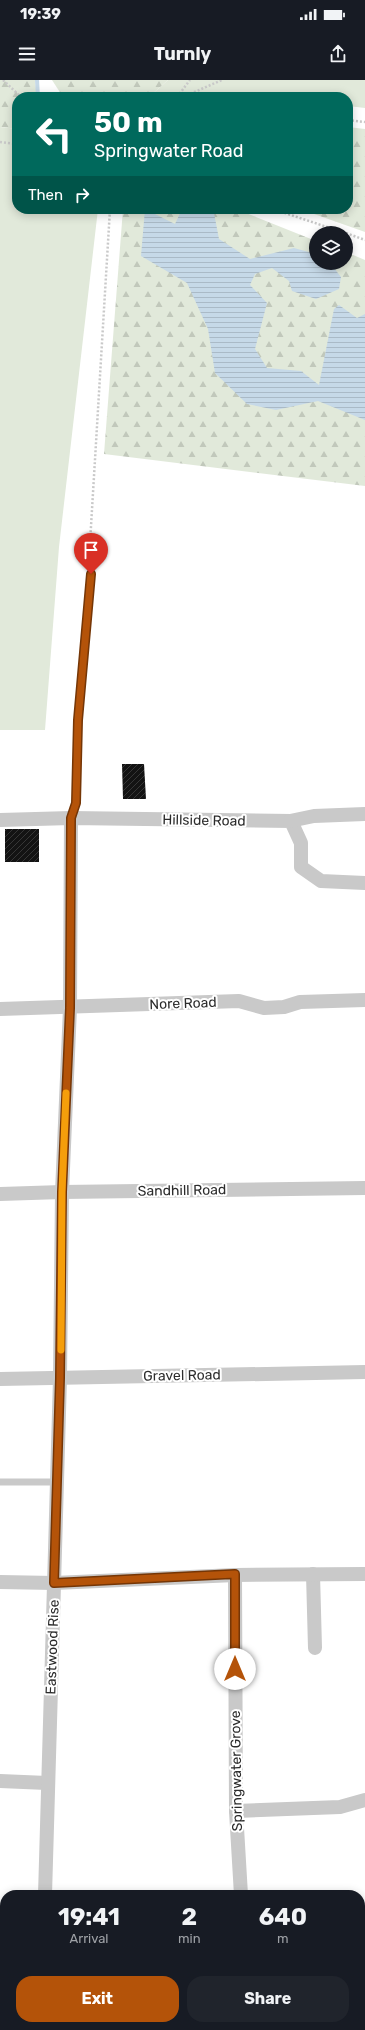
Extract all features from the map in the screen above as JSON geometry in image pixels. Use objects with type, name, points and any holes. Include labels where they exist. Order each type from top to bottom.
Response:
[{"type":"street","name":"Hillside Road","points":[[0,820],[71,818],[290,821],[314,816],[365,814]]},
{"type":"street","name":"Eastwood Rise","points":[[45,1890],[47,1783],[60,1378],[62,1192],[70,1008],[71,818]]},
{"type":"street","points":[[290,821],[301,843],[301,867],[321,881],[365,883]]},
{"type":"street","name":"Nore Road","points":[[0,1009],[70,1008],[239,1001],[264,1008],[284,1007],[300,1002],[365,1000]]},
{"type":"street","name":"Sandhill Road","points":[[0,1194],[365,1188]]},
{"type":"street","name":"Gravel Road","points":[[0,1379],[365,1372]]},
{"type":"street","points":[[0,1582],[54,1583],[235,1574],[365,1574]]},
{"type":"street","name":"Springwater Grove","points":[[235,1574],[236,1811],[241,1890]]},
{"type":"street","points":[[312,1574],[315,1648]]},
{"type":"street","points":[[0,1781],[47,1783]]},
{"type":"street","points":[[236,1811],[340,1807],[365,1800]]},
{"type":"lane","name":"Eastwood Rise","points":[[71,818],[76,803],[78,720],[92,560]]},
{"type":"lane","points":[[0,1482],[57,1482]]},
{"type":"path","points":[[4,80],[16,92]]},
{"type":"path","points":[[181,92],[190,80]]},
{"type":"path","points":[[194,92],[222,80]]},
{"type":"path","points":[[353,121],[365,122]]},
{"type":"path","points":[[0,142],[12,143]]},
{"type":"path","points":[[92,560],[90,543],[110,214]]},
{"type":"path","points":[[288,214],[324,226]]},
{"type":"path","points":[[353,236],[365,240]]},
{"type":"green space","points":[[0,80],[35,80],[36,92],[12,92],[12,128],[0,127]]},
{"type":"green space","points":[[52,80],[168,80],[155,92],[60,92]]},
{"type":"green space","points":[[168,80],[365,80],[365,108],[353,107],[353,92],[155,92]]},
{"type":"green space","points":[[0,127],[12,128],[12,214],[97,214],[59,547],[45,730],[0,730]]},
{"type":"green space","points":[[353,128],[365,129],[365,232],[353,228],[353,226],[348,226],[314,214],[353,214]]},
{"type":"green space","points":[[123,214],[248,214],[309,238],[309,270],[353,270],[353,255],[365,260],[365,486],[104,454]]},
{"type":"water","points":[[145,214],[155,214],[175,224],[180,214],[214,214],[219,239],[250,259],[294,248],[309,252],[309,270],[336,270],[341,277],[339,289],[316,299],[292,291],[289,281],[272,268],[255,274],[250,285],[267,303],[255,349],[267,368],[301,371],[319,385],[334,309],[339,305],[357,318],[365,314],[365,420],[318,401],[276,410],[247,404],[215,373],[208,329],[187,283],[141,256]]},
{"type":"building","points":[[122,764],[144,764],[146,799],[123,799]]},
{"type":"building","points":[[5,829],[39,829],[39,862],[5,862]]},
{"type":"waterway","points":[[37,80],[38,92]]},
{"type":"slow traffic","points":[[61,1350],[62,1192],[66,1093]]},
{"type":"route","points":[[91,574],[82,659],[78,720],[76,803],[71,818],[70,1008],[62,1192],[60,1378],[54,1583],[235,1574],[235,1669]]}]
